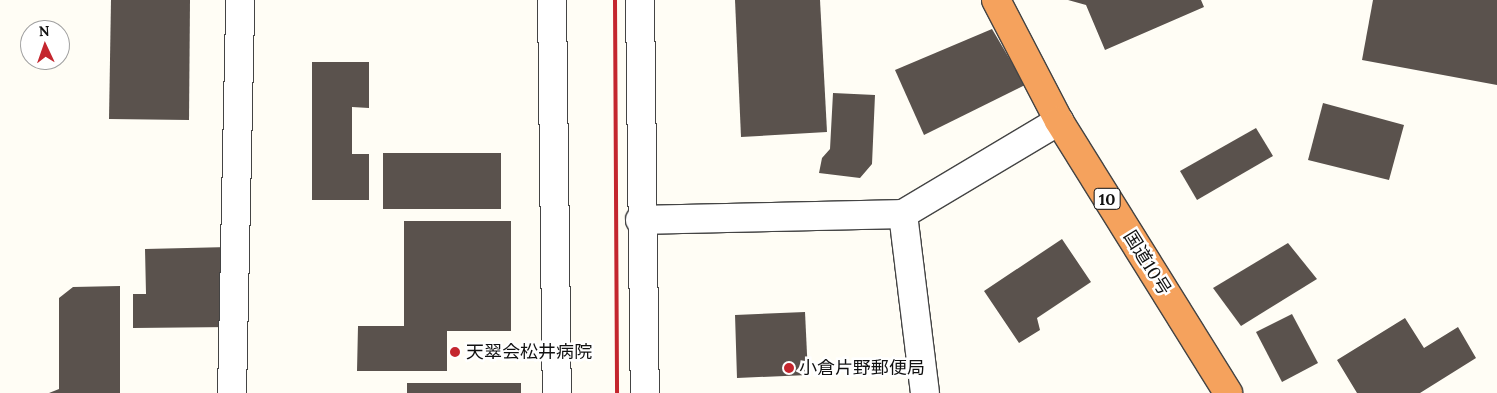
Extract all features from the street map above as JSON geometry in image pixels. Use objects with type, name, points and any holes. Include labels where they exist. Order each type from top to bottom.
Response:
[{"type":"highway","name":"国道10号","points":[[996,0],[1059,122],[1228,393]]},
{"type":"street","points":[[232,393],[240,0]]},
{"type":"street","points":[[552,0],[557,393]]},
{"type":"street","points":[[640,0],[640,220],[645,393]]},
{"type":"street","points":[[640,220],[903,214],[1059,122]]},
{"type":"street","points":[[903,214],[925,393]]},
{"type":"building","points":[[111,0],[190,0],[189,120],[109,119]]},
{"type":"building","points":[[735,0],[820,0],[827,132],[741,137]]},
{"type":"building","points":[[1068,0],[1201,0],[1204,7],[1105,50],[1086,5]]},
{"type":"building","points":[[1373,0],[1497,0],[1497,85],[1362,60]]},
{"type":"building","points":[[992,29],[1025,85],[924,135],[895,70]]},
{"type":"building","points":[[312,62],[369,62],[369,108],[352,107],[352,154],[369,154],[369,200],[312,200]]},
{"type":"building","points":[[833,93],[875,95],[872,164],[860,178],[819,173],[822,158],[830,149]]},
{"type":"building","points":[[1323,103],[1404,125],[1389,180],[1308,160]]},
{"type":"building","points":[[1256,128],[1273,156],[1197,200],[1180,171]]},
{"type":"building","points":[[383,153],[501,153],[501,209],[383,209]]},
{"type":"building","points":[[404,221],[511,221],[511,331],[447,331],[447,371],[357,371],[358,326],[404,326]]},
{"type":"building","points":[[1062,239],[1091,282],[1037,318],[1040,330],[1019,343],[984,291]]},
{"type":"building","points":[[1288,243],[1317,279],[1241,326],[1213,288]]},
{"type":"building","points":[[229,247],[231,327],[133,328],[133,294],[146,294],[145,249]]},
{"type":"building","points":[[120,286],[120,393],[49,393],[59,389],[59,298],[73,287]]},
{"type":"building","points":[[805,312],[808,375],[737,378],[735,315]]},
{"type":"building","points":[[1292,314],[1318,363],[1282,382],[1256,332]]},
{"type":"building","points":[[1405,318],[1424,348],[1458,327],[1476,358],[1420,393],[1357,393],[1337,360]]},
{"type":"building","points":[[407,383],[521,383],[521,393],[407,393]]},
{"type":"railway","points":[[615,0],[617,393]]},
{"type":"place","name":"天翠会松井病院","points":[[455,352]]},
{"type":"place","name":"小倉片野郵便局","points":[[789,368]]}]
